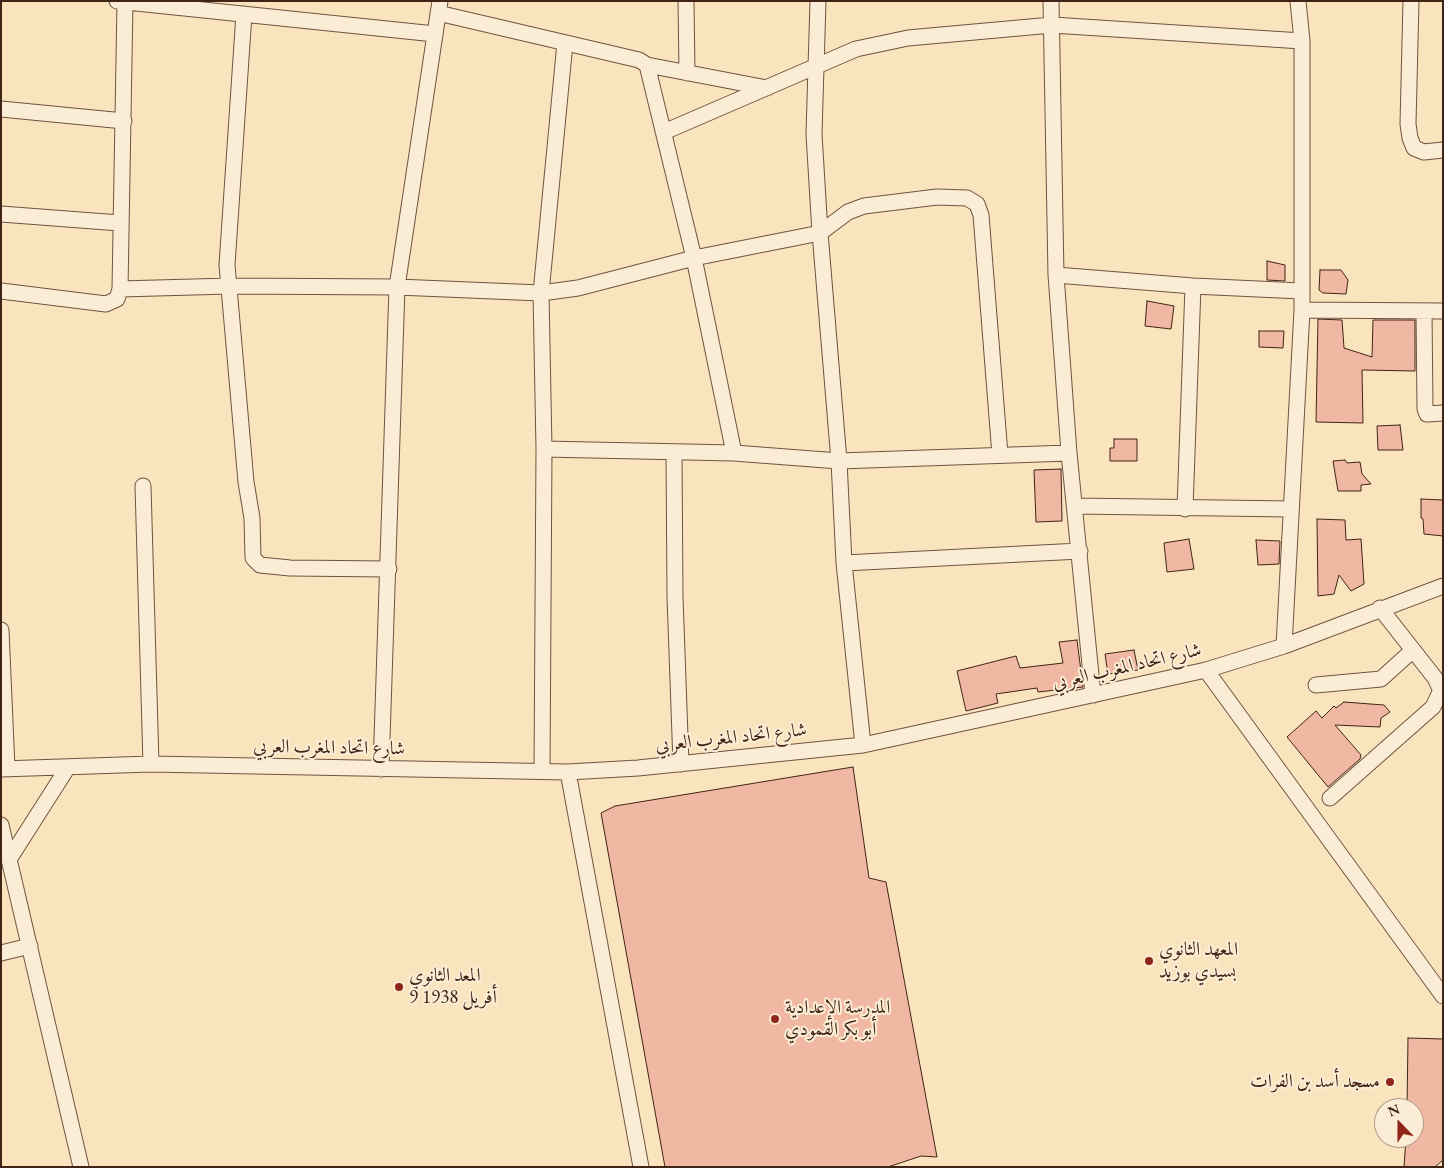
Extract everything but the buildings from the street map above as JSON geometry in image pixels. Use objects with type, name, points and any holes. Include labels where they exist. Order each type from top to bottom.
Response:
[{"type":"street","points":[[686,1],[687,73]]},
{"type":"street","points":[[818,1],[814,134],[820,233],[839,461],[844,564],[863,745]]},
{"type":"street","points":[[1051,1],[1056,275],[1070,453],[1093,695]]},
{"type":"street","points":[[1284,646],[1302,310],[1302,41],[1298,1]]},
{"type":"street","points":[[1411,1],[1408,124],[1410,138],[1414,148],[1424,152],[1443,150]]},
{"type":"street","points":[[1,291],[106,304],[117,299],[120,289],[120,223],[130,2],[435,34]]},
{"type":"street","points":[[382,769],[397,287],[439,7],[565,43],[639,60],[647,65],[767,88]]},
{"type":"street","points":[[244,14],[227,265],[255,561],[265,566],[290,568],[389,569]]},
{"type":"street","points":[[664,132],[856,50],[908,38],[1052,25],[1302,41]]},
{"type":"street","points":[[542,771],[544,449],[541,293],[565,43]]},
{"type":"street","points":[[647,65],[694,258],[734,453]]},
{"type":"street","points":[[1,110],[124,120]]},
{"type":"street","points":[[120,289],[230,286],[397,287],[541,293],[578,288],[694,258],[820,233],[848,212],[879,203],[938,196],[967,198],[976,204],[981,215],[1000,455]]},
{"type":"street","points":[[1,214],[120,223]]},
{"type":"street","points":[[1056,275],[1193,286],[1301,291]]},
{"type":"street","points":[[1185,509],[1193,286]]},
{"type":"street","points":[[1302,310],[1443,311]]},
{"type":"street","points":[[1424,311],[1425,409],[1428,414],[1443,414]]},
{"type":"street","points":[[544,449],[734,453],[839,461],[1070,453]]},
{"type":"street","points":[[674,452],[675,597],[681,764]]},
{"type":"street","points":[[143,486],[151,764]]},
{"type":"street","points":[[1076,506],[1291,509]]},
{"type":"street","points":[[844,564],[1080,552]]},
{"type":"street","name":"شارع اتحاد المغرب العربي","points":[[4,768],[151,764],[568,772],[681,764],[863,745],[1206,670],[1284,646],[1380,608],[1443,586]]},
{"type":"street","points":[[1330,798],[1433,707],[1442,692],[1436,678],[1380,608]]},
{"type":"street","points":[[1,630],[4,768]]},
{"type":"street","points":[[1316,685],[1382,680],[1413,650]]},
{"type":"street","points":[[1206,670],[1443,996]]},
{"type":"street","points":[[8,867],[68,766]]},
{"type":"street","points":[[568,772],[641,1167]]},
{"type":"street","points":[[1,825],[8,867],[30,946],[81,1167]]},
{"type":"street","points":[[1,953],[30,946]]},
{"type":"place","name":"المعهد الثانوي بسيدي بوزيد","points":[[1149,961]]},
{"type":"place","name":"المعد الثانوي 9 أفريل 1938","points":[[399,987]]},
{"type":"place","name":"المدرسة الإعدادية أبو بكر القمودي","points":[[775,1019]]},
{"type":"place","name":"مسجد أسد بن الفرات","points":[[1390,1082]]}]
